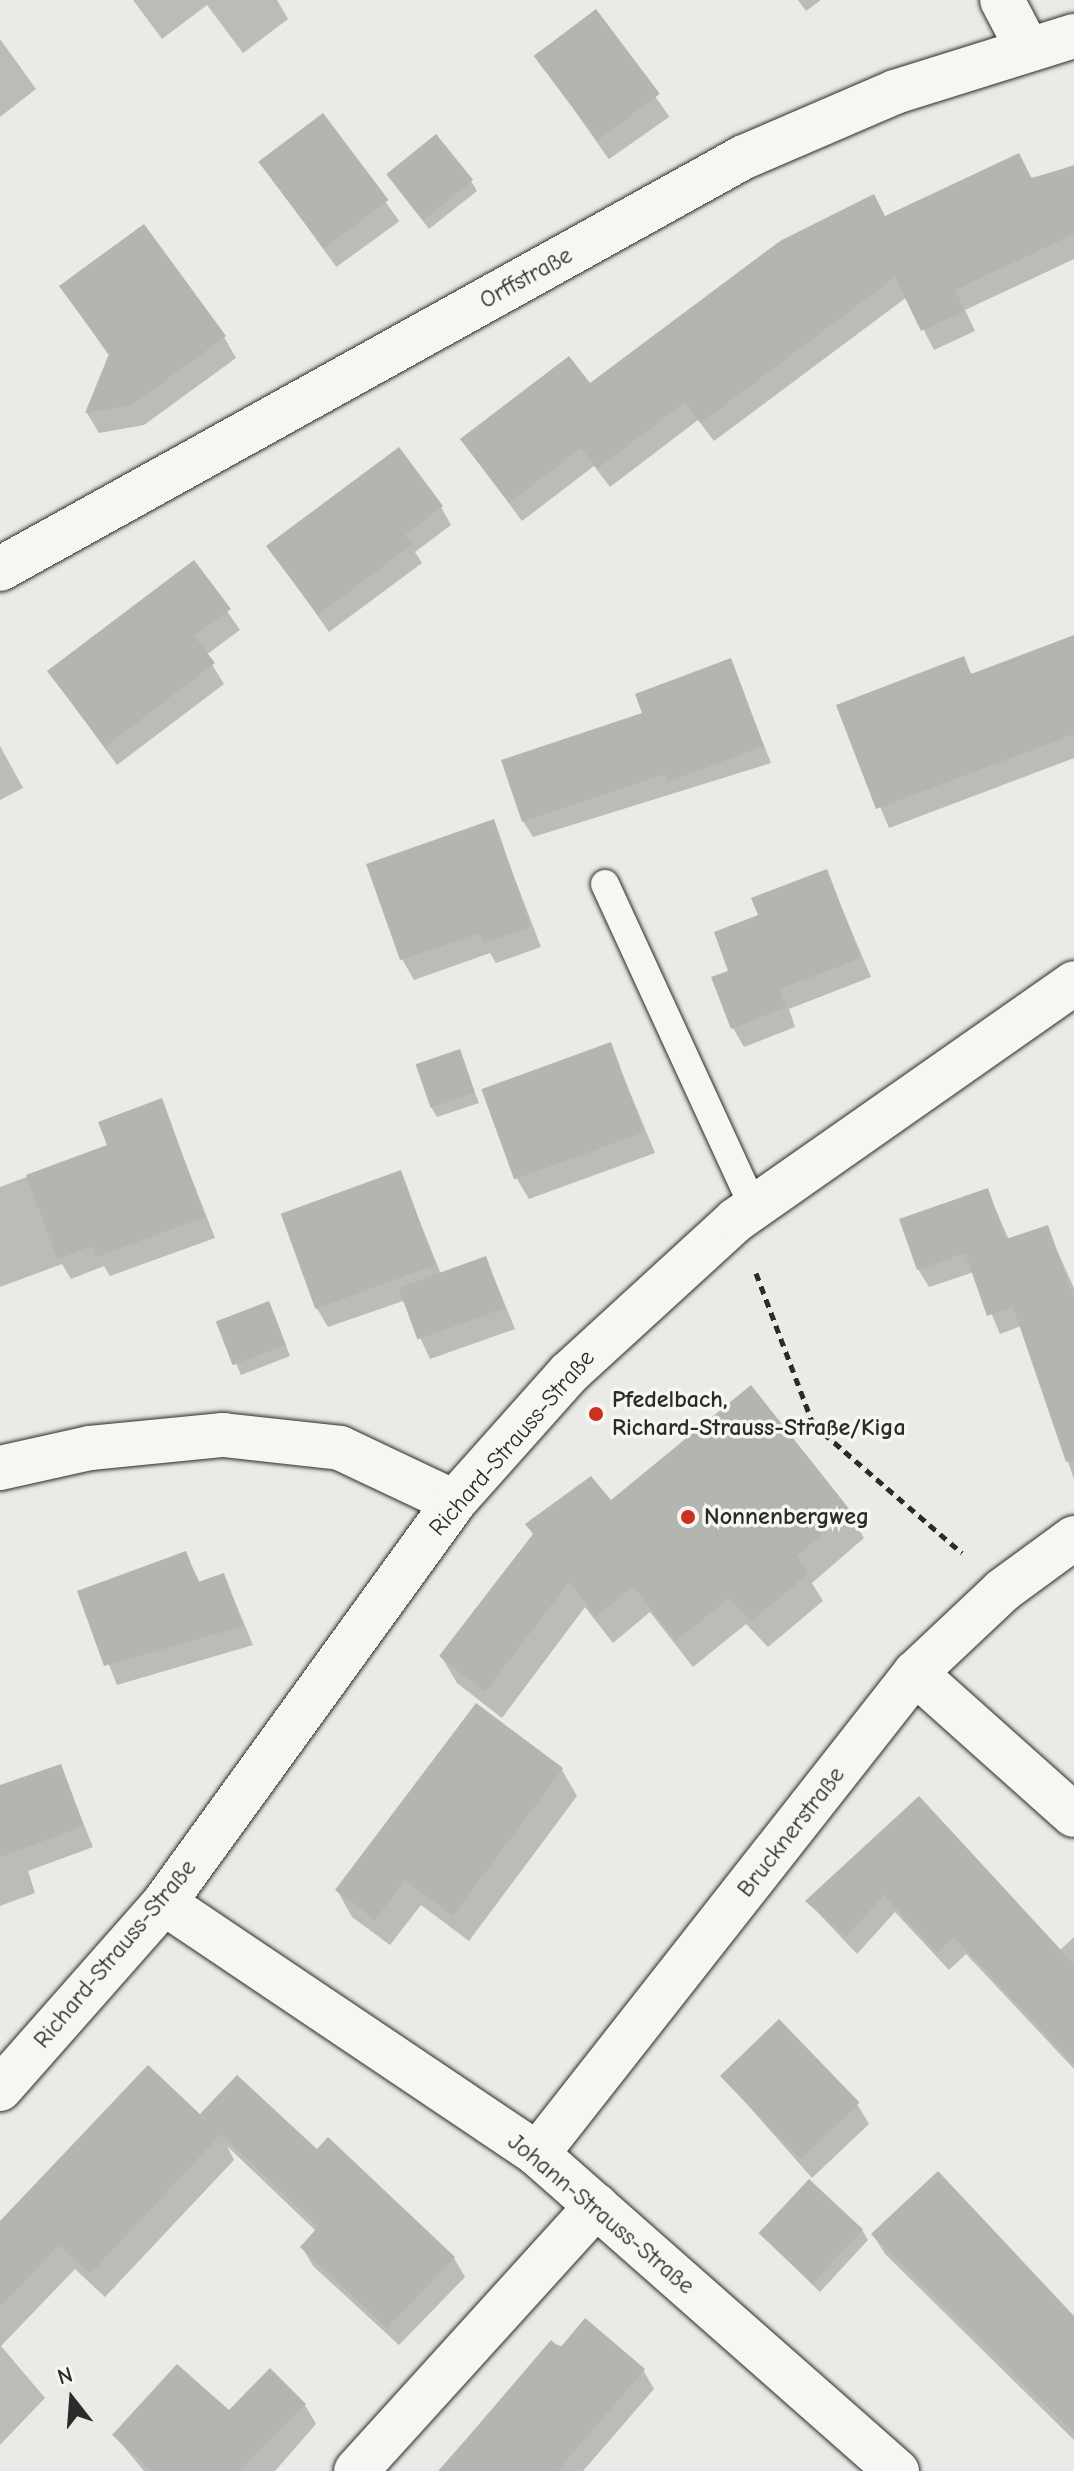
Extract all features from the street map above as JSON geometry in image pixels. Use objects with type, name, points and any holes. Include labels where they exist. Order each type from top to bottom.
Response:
[{"type":"street","points":[[1002,0],[1026,46]]},
{"type":"street","name":"Orffstraße","points":[[0,569],[744,157],[1026,46],[1074,36]]},
{"type":"street","name":"Richard-Strauss-Straße","points":[[0,2089],[164,1903],[454,1502],[569,1373],[745,1214],[1074,983]]},
{"type":"street","points":[[0,1468],[90,1448],[223,1435],[340,1448],[454,1502]]},
{"type":"street","name":"Brucknerstraße","points":[[537,2154],[915,1673],[1003,1590],[1074,1538]]},
{"type":"street","points":[[915,1673],[1074,1815]]},
{"type":"street","name":"Johann-Strauss-Straße","points":[[164,1903],[537,2154],[897,2471]]},
{"type":"street","points":[[356,2471],[596,2206]]},
{"type":"lane","points":[[605,884],[745,1214]]},
{"type":"path","points":[[745,1214],[813,1424],[1003,1590]]},
{"type":"building","points":[[596,9],[660,94],[597,141],[534,56]]},
{"type":"building","points":[[323,113],[389,200],[324,249],[258,162]]},
{"type":"building","points":[[436,134],[473,180],[423,220],[386,174]]},
{"type":"building","points":[[1019,153],[1032,179],[1074,165],[1074,234],[955,290],[965,311],[921,331],[895,277],[701,423],[685,402],[597,469],[581,448],[509,503],[460,439],[569,356],[590,383],[780,241],[874,194],[885,216]]},
{"type":"building","points":[[144,224],[226,336],[132,405],[85,413],[109,354],[59,286]]},
{"type":"building","points":[[399,447],[443,506],[405,535],[413,544],[318,615],[266,546]]},
{"type":"building","points":[[194,560],[231,609],[194,636],[215,663],[105,747],[47,671]]},
{"type":"building","points":[[1074,635],[1074,734],[876,809],[836,705],[964,656],[971,674]]},
{"type":"building","points":[[731,658],[764,746],[668,782],[665,774],[522,822],[501,760],[642,713],[635,694]]},
{"type":"building","points":[[494,819],[531,927],[483,943],[479,933],[400,960],[366,864]]},
{"type":"building","points":[[827,869],[861,958],[779,989],[786,1007],[731,1029],[711,977],[728,971],[714,932],[758,915],[751,898]]},
{"type":"building","points":[[611,1042],[644,1132],[514,1179],[481,1089]]},
{"type":"building","points":[[460,1049],[475,1092],[431,1108],[416,1064]]},
{"type":"building","points":[[162,1098],[205,1217],[96,1257],[92,1246],[57,1259],[26,1175],[107,1145],[98,1122]]},
{"type":"building","points":[[401,1170],[436,1265],[315,1309],[281,1214]]},
{"type":"building","points":[[988,1188],[1006,1239],[1048,1225],[1074,1299],[1074,1461],[1066,1462],[1013,1307],[987,1316],[965,1253],[917,1270],[899,1219]]},
{"type":"building","points":[[486,1256],[505,1308],[417,1339],[399,1288]]},
{"type":"building","points":[[269,1301],[286,1345],[233,1365],[216,1321]]},
{"type":"building","name":"Nonnenbergweg","points":[[751,1385],[850,1510],[797,1556],[809,1573],[751,1621],[729,1598],[676,1641],[633,1586],[596,1617],[569,1582],[485,1692],[439,1656],[533,1534],[525,1524],[591,1476],[611,1500]]},
{"type":"building","points":[[186,1551],[198,1582],[224,1573],[243,1626],[104,1666],[77,1591]]},
{"type":"building","points":[[476,1703],[563,1768],[453,1916],[405,1880],[375,1920],[335,1890]]},
{"type":"building","points":[[61,1764],[84,1826],[0,1857],[0,1785]]},
{"type":"building","points":[[919,1796],[1074,1964],[1074,2065],[954,1937],[937,1953],[884,1895],[846,1937],[805,1901]]},
{"type":"building","points":[[779,2019],[860,2102],[801,2159],[720,2076]]},
{"type":"building","points":[[148,2065],[221,2134],[90,2274],[59,2245],[0,2307],[0,2221]]},
{"type":"building","points":[[237,2075],[317,2149],[328,2137],[455,2257],[387,2328],[300,2247],[318,2227],[200,2114]]},
{"type":"building","points":[[938,2171],[1074,2316],[1074,2433],[871,2234]]},
{"type":"building","points":[[809,2179],[863,2229],[813,2284],[759,2233]]},
{"type":"building","points":[[585,2318],[645,2369],[557,2471],[439,2471],[551,2340],[560,2348]]},
{"type":"building","points":[[177,2364],[229,2410],[270,2368],[306,2404],[240,2471],[152,2471],[112,2435]]},
{"type":"place","name":"Pfedelbach, Richard-Strauss-Straße/Kiga","points":[[596,1414]]},
{"type":"place","name":"Nonnenbergweg","points":[[688,1517]]}]
